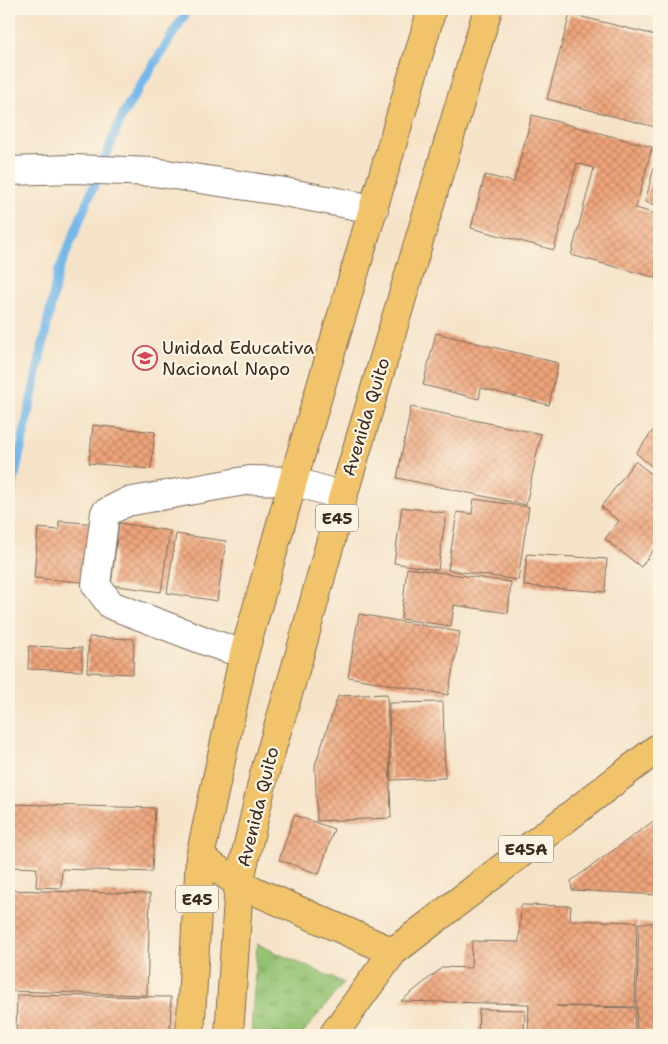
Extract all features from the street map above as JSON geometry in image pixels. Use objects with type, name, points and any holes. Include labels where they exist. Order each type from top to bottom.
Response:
[{"type":"highway","name":"E45","points":[[190,1035],[200,857],[244,654],[432,9]]},
{"type":"highway","name":"Avenida Quito","points":[[228,1035],[239,884],[264,775],[343,496],[488,9]]},
{"type":"highway","name":"E45A","points":[[333,1035],[393,952],[659,747]]},
{"type":"highway","points":[[200,857],[239,884],[393,952]]},
{"type":"lane","points":[[9,171],[72,169],[154,172],[279,191],[374,209]]},
{"type":"lane","points":[[244,654],[111,606],[96,585],[105,513],[127,502],[250,480],[293,481],[343,496]]},
{"type":"green space","points":[[257,944],[344,983],[301,1035],[251,1035]]},
{"type":"building","points":[[570,14],[659,36],[659,128],[547,99]]},
{"type":"building","points":[[532,115],[652,147],[636,208],[659,215],[659,270],[657,278],[571,255],[594,168],[577,163],[554,250],[471,228],[485,175],[514,182]]},
{"type":"building","points":[[656,160],[659,161],[659,206],[645,202]]},
{"type":"building","points":[[436,333],[558,363],[549,405],[481,388],[479,399],[423,385]]},
{"type":"building","points":[[411,407],[541,434],[526,505],[397,478]]},
{"type":"building","points":[[659,423],[659,470],[658,472],[636,453]]},
{"type":"building","points":[[93,425],[155,432],[151,469],[89,463]]},
{"type":"building","points":[[635,461],[659,480],[659,542],[641,567],[605,539],[619,521],[601,507]]},
{"type":"building","points":[[474,499],[529,507],[518,580],[448,570],[457,512],[472,514]]},
{"type":"building","points":[[402,507],[446,513],[438,570],[394,563]]},
{"type":"building","points":[[59,521],[98,524],[93,583],[34,578],[38,528],[59,530]]},
{"type":"building","points":[[119,523],[170,531],[161,592],[111,585]]},
{"type":"building","points":[[176,534],[226,541],[217,601],[167,593]]},
{"type":"building","points":[[527,554],[607,559],[605,592],[524,586]]},
{"type":"building","points":[[407,568],[511,582],[508,613],[454,605],[451,626],[401,619]]},
{"type":"building","points":[[359,614],[460,632],[448,695],[348,677]]},
{"type":"building","points":[[89,637],[134,639],[133,674],[87,672]]},
{"type":"building","points":[[29,646],[82,648],[82,671],[28,669]]},
{"type":"building","points":[[387,694],[391,818],[317,821],[315,765],[338,696]]},
{"type":"building","points":[[443,702],[445,778],[391,780],[389,703]]},
{"type":"building","points":[[12,804],[155,808],[152,872],[62,869],[61,888],[36,887],[37,868],[10,867]]},
{"type":"building","points":[[294,815],[334,829],[319,874],[279,860]]},
{"type":"building","points":[[659,817],[659,895],[572,890],[571,881]]},
{"type":"building","points":[[9,890],[150,894],[147,995],[9,991]]},
{"type":"building","points":[[521,905],[571,906],[570,920],[637,922],[635,1007],[556,1006],[635,1008],[634,1032],[659,1032],[659,1035],[528,1035],[529,1004],[401,1001],[443,967],[471,968],[472,941],[519,942]]},
{"type":"building","points":[[639,923],[659,923],[659,1031],[636,1031]]},
{"type":"building","points":[[17,995],[171,997],[170,1035],[16,1035]]},
{"type":"building","points":[[479,1009],[525,1010],[524,1035],[478,1035]]},
{"type":"waterway","points":[[9,504],[58,273],[123,114],[187,9]]},
{"type":"place","name":"Unidad Educativa Nacional Napo","points":[[145,358]]}]
